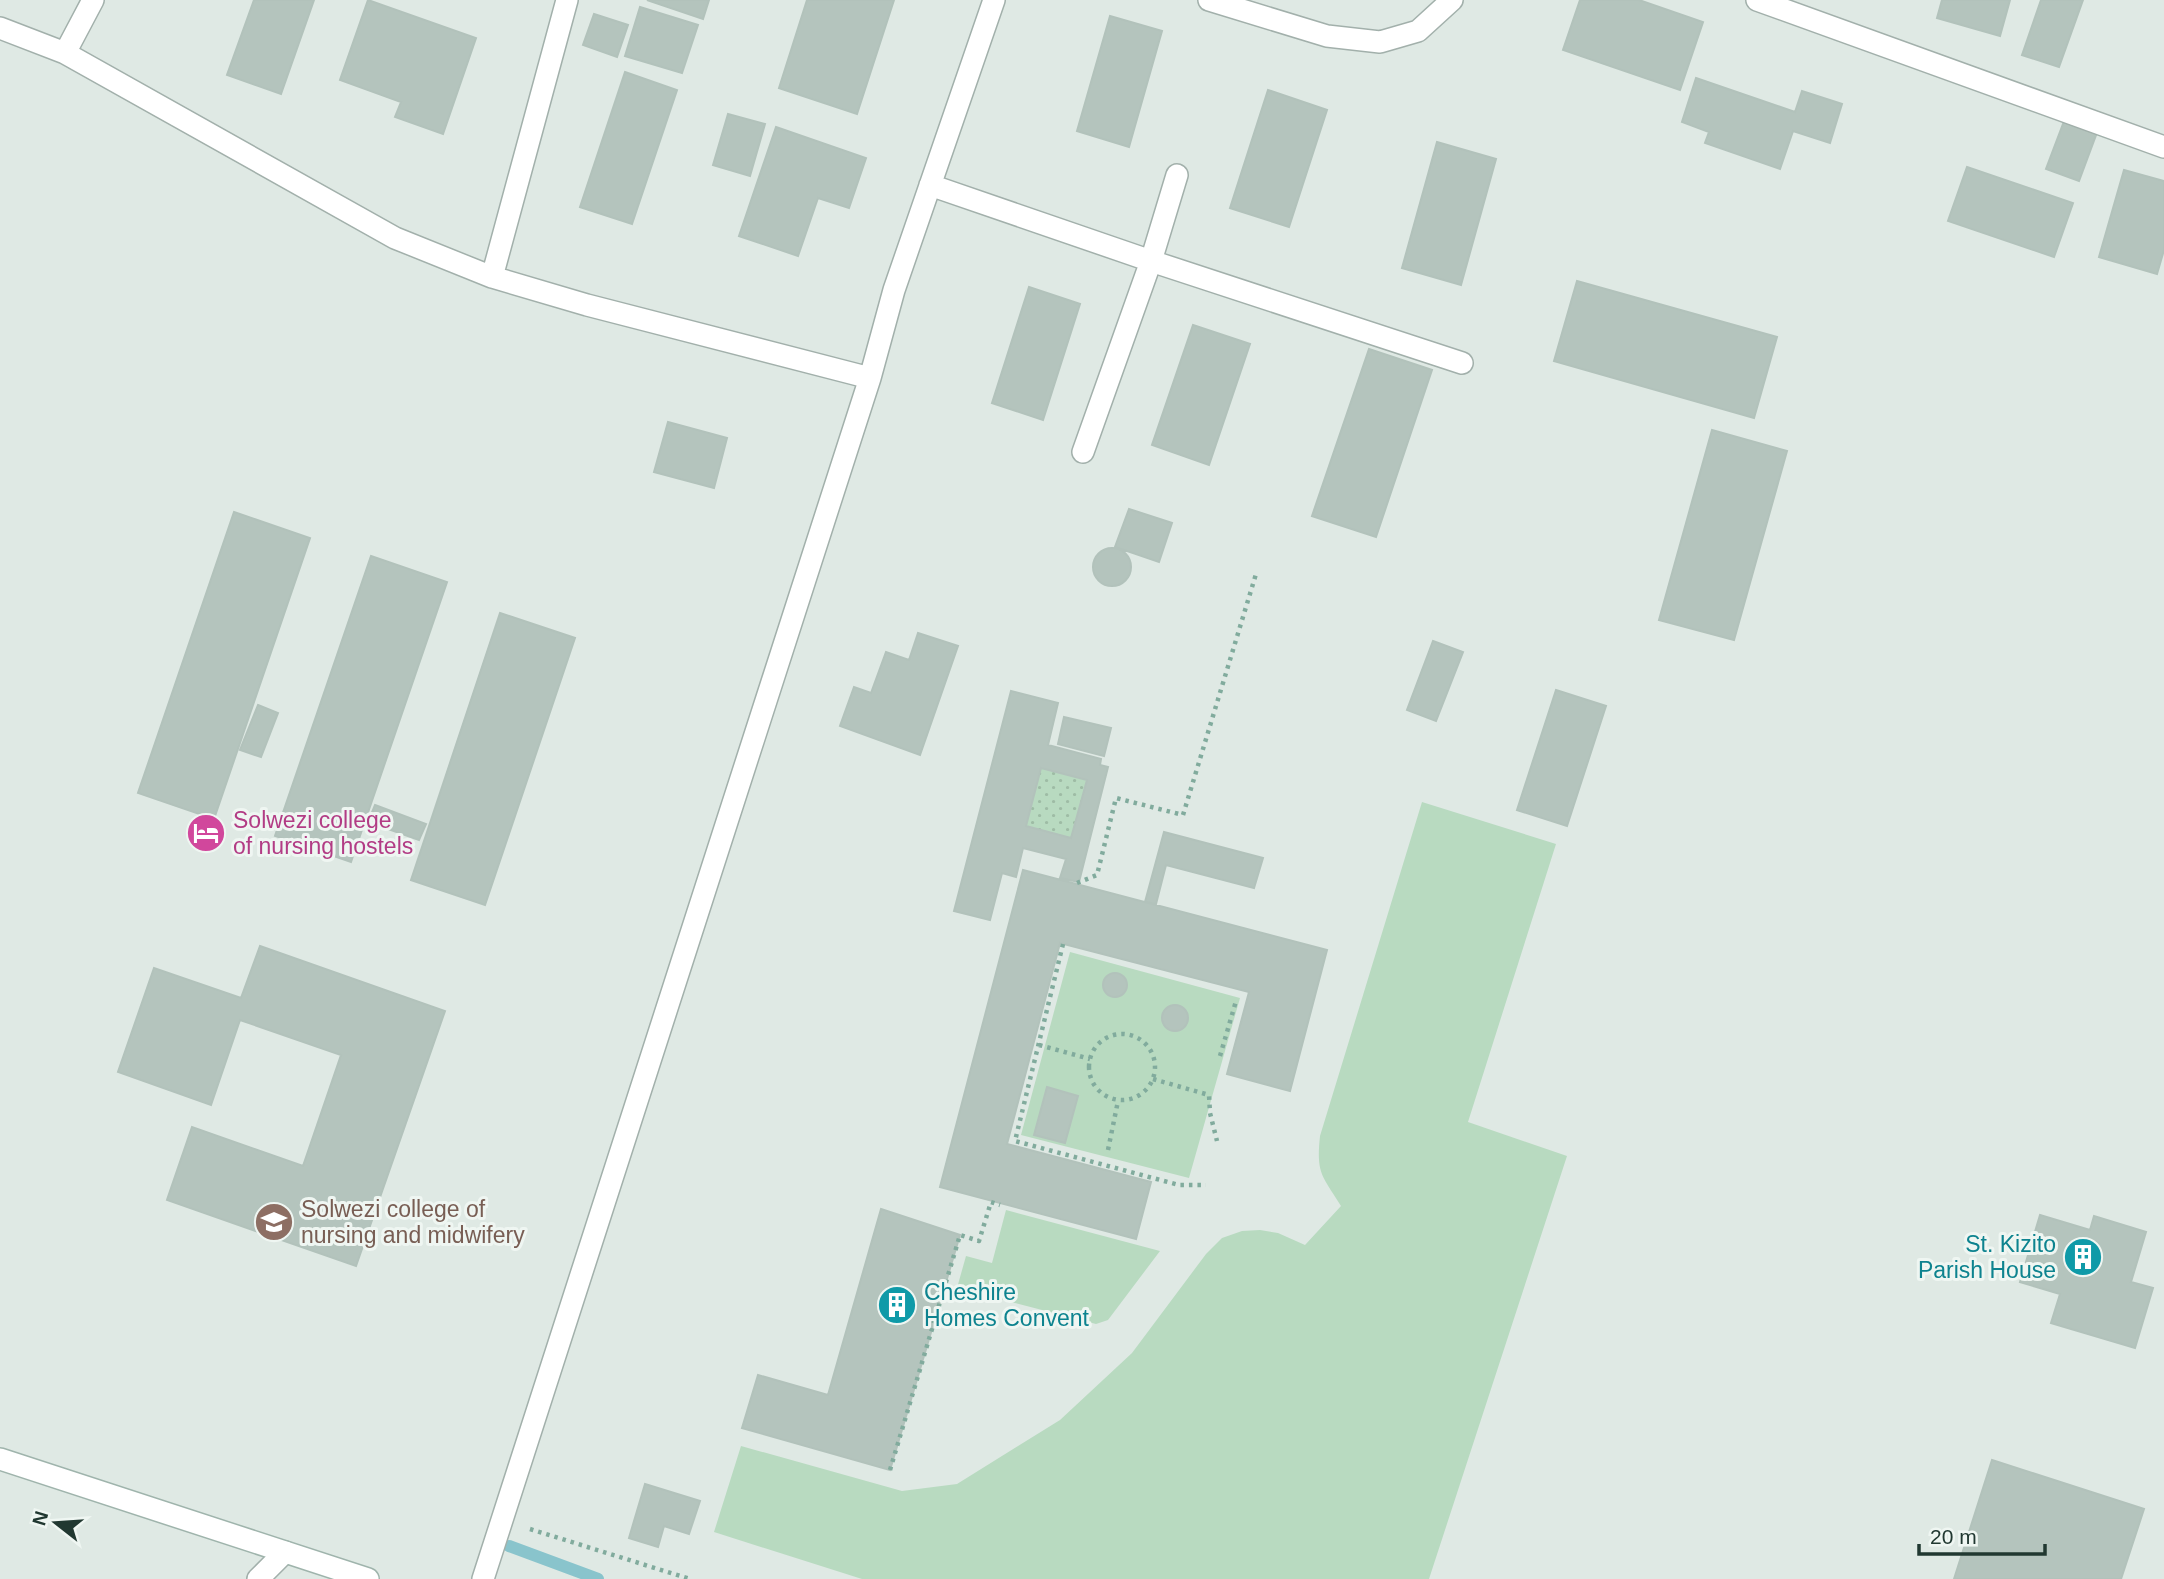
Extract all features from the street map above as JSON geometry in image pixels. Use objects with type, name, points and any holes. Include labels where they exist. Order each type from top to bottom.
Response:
[{"type":"street","points":[[65,53],[93,0]]},
{"type":"street","points":[[492,277],[566,0]]},
{"type":"street","points":[[483,1579],[870,378],[894,290],[994,0]]},
{"type":"street","points":[[1209,0],[1326,36],[1380,42],[1418,31],[1452,0]]},
{"type":"street","points":[[1757,0],[2164,147]]},
{"type":"street","points":[[0,28],[65,53],[395,238],[492,277],[587,305],[870,378]]},
{"type":"street","points":[[1083,452],[1151,261],[1177,175]]},
{"type":"street","points":[[930,185],[1462,363]]},
{"type":"street","points":[[0,1459],[368,1579]]},
{"type":"street","points":[[258,1579],[285,1552]]},
{"type":"path","points":[[1077,883],[1097,875],[1115,798],[1183,815],[1256,574]]},
{"type":"path","points":[[1063,944],[1015,1141],[1179,1185],[1206,1185]]},
{"type":"path","points":[[1220,1056],[1236,1001]]},
{"type":"path","points":[[1111,1035],[1133,1035],[1150,1047],[1156,1068],[1148,1089],[1139,1096],[1118,1101],[1098,1090],[1089,1070],[1090,1059],[1094,1049],[1111,1035]]},
{"type":"path","points":[[1039,1045],[1090,1059]]},
{"type":"path","points":[[1153,1079],[1209,1095],[1217,1141]]},
{"type":"path","points":[[1108,1150],[1118,1101]]},
{"type":"path","points":[[890,1470],[960,1235],[979,1241],[991,1202],[1000,1205]]},
{"type":"path","points":[[503,1520],[690,1579]]},
{"type":"green space","points":[[1041,768],[1087,780],[1071,838],[1026,826]]},
{"type":"green space","points":[[1422,802],[1556,844],[1468,1122],[1567,1156],[1429,1579],[862,1579],[714,1532],[741,1446],[902,1491],[957,1484],[1060,1420],[1132,1353],[1206,1254],[1222,1238],[1242,1231],[1260,1230],[1278,1233],[1305,1245],[1341,1206],[1322,1174],[1319,1159],[1320,1136]]},
{"type":"green space","points":[[1070,952],[1240,998],[1189,1178],[1021,1135]],"holes":[[[1175,1005],[1183,1008],[1188,1018],[1181,1029],[1173,1030],[1165,1026],[1163,1018],[1165,1009]],[[1047,1087],[1065,1143],[1034,1135]]]},
{"type":"green space","points":[[1006,1210],[1160,1251],[1108,1320],[1096,1324],[957,1288],[966,1256],[992,1263]]},
{"type":"building","points":[[254,0],[314,0],[281,94],[227,75]]},
{"type":"building","points":[[368,0],[476,38],[443,134],[395,117],[401,102],[340,80]]},
{"type":"building","points":[[647,0],[709,0],[703,19]]},
{"type":"building","points":[[807,0],[894,0],[857,114],[779,88]]},
{"type":"building","points":[[1580,0],[1639,0],[1703,22],[1680,90],[1563,50]]},
{"type":"building","points":[[1942,0],[2010,0],[2000,36],[1937,18]]},
{"type":"building","points":[[2041,0],[2083,0],[2059,67],[2022,55]]},
{"type":"building","points":[[640,7],[698,25],[682,73],[625,56]]},
{"type":"building","points":[[594,14],[628,25],[617,57],[583,45]]},
{"type":"building","points":[[1110,16],[1162,31],[1129,147],[1077,131]]},
{"type":"building","points":[[625,72],[677,90],[632,224],[580,207]]},
{"type":"building","points":[[1696,78],[1795,112],[1802,91],[1842,104],[1830,143],[1793,131],[1780,169],[1705,143],[1709,132],[1682,122]]},
{"type":"building","points":[[1268,90],[1327,110],[1289,227],[1230,208]]},
{"type":"building","points":[[728,114],[765,124],[750,176],[713,165]]},
{"type":"building","points":[[2066,116],[2099,127],[2079,181],[2046,169]]},
{"type":"building","points":[[776,127],[866,158],[849,208],[818,198],[798,256],[739,236]]},
{"type":"building","points":[[1437,142],[1496,159],[1461,285],[1402,268]]},
{"type":"building","points":[[1967,167],[2073,203],[2054,257],[1948,221]]},
{"type":"building","points":[[2124,170],[2164,181],[2164,250],[2157,274],[2099,257]]},
{"type":"building","points":[[1577,281],[1777,337],[1754,418],[1554,361]]},
{"type":"building","points":[[1029,287],[1080,304],[1043,420],[992,403]]},
{"type":"building","points":[[1193,325],[1250,344],[1209,465],[1152,445]]},
{"type":"building","points":[[1369,349],[1432,370],[1376,537],[1312,516]]},
{"type":"building","points":[[668,422],[727,438],[714,488],[654,472]]},
{"type":"building","points":[[1712,430],[1787,451],[1734,640],[1659,620]]},
{"type":"building","points":[[1129,509],[1172,523],[1159,562],[1115,547]]},
{"type":"building","points":[[234,512],[310,538],[214,819],[138,793]]},
{"type":"building","points":[[1112,548],[1125,554],[1131,567],[1125,580],[1112,586],[1099,580],[1093,567],[1099,554]]},
{"type":"building","points":[[371,556],[447,582],[351,862],[275,836]]},
{"type":"building","points":[[500,613],[575,638],[485,905],[411,880]]},
{"type":"building","points":[[918,633],[958,646],[920,755],[840,726],[854,687],[871,693],[886,652],[909,660]]},
{"type":"building","points":[[1433,641],[1463,652],[1436,721],[1407,710]]},
{"type":"building","points":[[1556,690],[1606,706],[1567,826],[1517,810]]},
{"type":"building","points":[[1011,691],[1058,703],[1048,745],[1101,759],[1100,765],[1108,767],[1079,882],[1060,878],[1066,859],[1023,848],[1016,877],[1002,873],[990,920],[954,911]],"holes":[[[1041,768],[1087,780],[1071,838],[1026,826]]]},
{"type":"building","points":[[258,705],[278,713],[261,757],[240,750]]},
{"type":"building","points":[[1064,717],[1111,728],[1104,756],[1058,744]]},
{"type":"building","points":[[375,805],[426,824],[419,840],[368,822]]},
{"type":"building","points":[[1164,832],[1263,858],[1254,888],[1166,865],[1156,904],[1145,902]]},
{"type":"building","points":[[1023,870],[1327,950],[1290,1091],[1227,1074],[1249,992],[1060,943],[1007,1144],[1151,1182],[1136,1239],[940,1187]]},
{"type":"building","points":[[260,946],[445,1011],[356,1266],[167,1200],[192,1127],[303,1166],[341,1055],[240,1020],[211,1105],[118,1072],[154,968],[241,998]]},
{"type":"building","points":[[1115,973],[1124,976],[1127,985],[1124,994],[1115,997],[1106,994],[1103,985],[1106,976]]},
{"type":"building","points":[[1175,1005],[1184,1009],[1188,1018],[1184,1027],[1175,1031],[1166,1027],[1162,1018],[1166,1009]]},
{"type":"building","points":[[1047,1087],[1078,1096],[1065,1143],[1034,1135]]},
{"type":"building","name":"Cheshire Homes Convent","points":[[881,1209],[960,1235],[890,1470],[742,1428],[758,1375],[828,1395]]},
{"type":"building","name":"St. Kizito Parish House","points":[[2040,1215],[2090,1230],[2094,1216],[2146,1232],[2131,1282],[2153,1288],[2135,1348],[2051,1323],[2060,1294],[2020,1282]]},
{"type":"building","points":[[1992,1460],[2144,1509],[2121,1579],[1954,1579]]},
{"type":"building","points":[[645,1484],[700,1501],[689,1534],[664,1526],[658,1547],[629,1538]]},
{"type":"waterway","points":[[509,1546],[598,1579]]},
{"type":"place","name":"Solwezi college of nursing hostels","points":[[206,833]]},
{"type":"place","name":"Solwezi college of nursing and midwifery","points":[[274,1222]]},
{"type":"place","name":"St. Kizito Parish House","points":[[2083,1257]]},
{"type":"place","name":"Cheshire Homes Convent","points":[[897,1305]]}]
